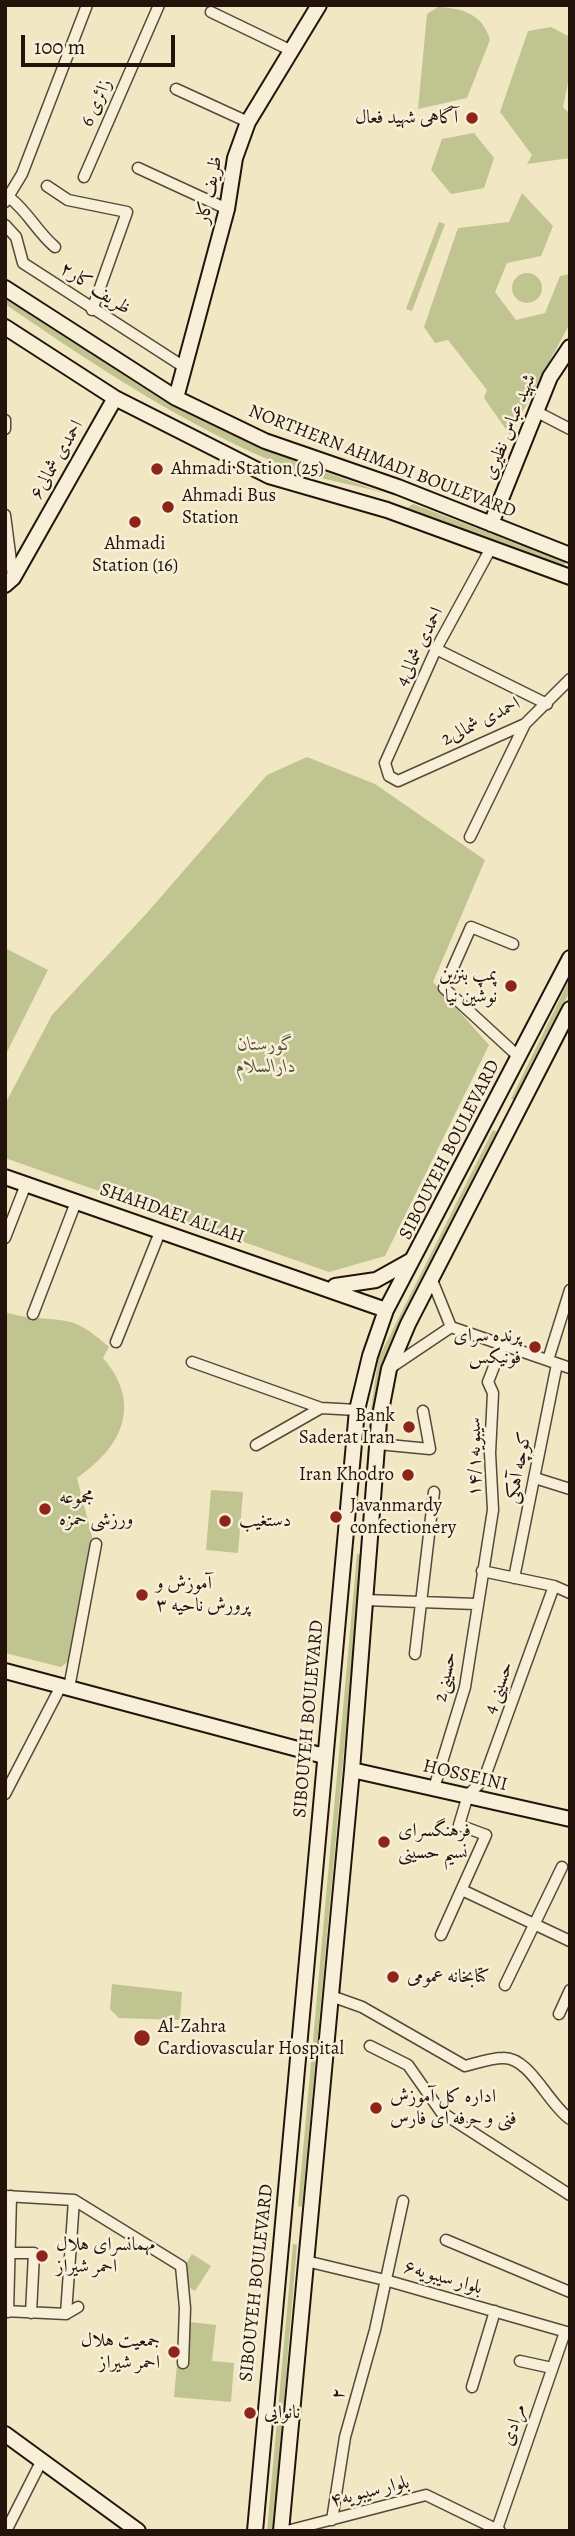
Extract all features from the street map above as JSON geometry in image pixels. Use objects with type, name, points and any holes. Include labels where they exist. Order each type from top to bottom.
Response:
[{"type":"main road","name":"ظریف کار","points":[[176,398],[227,209],[235,158],[248,122],[319,5]]},
{"type":"main road","name":"NORTHERN AHMADI BOULEVARD","points":[[5,288],[176,398],[265,441],[398,487],[570,555]]},
{"type":"main road","points":[[5,327],[115,398],[269,476],[387,510],[570,577]]},
{"type":"main road","name":"شهید عباس نظیری","points":[[491,524],[550,377],[570,347]]},
{"type":"main road","name":"احمدی شمالی۶","points":[[9,582],[115,398]]},
{"type":"main road","points":[[387,510],[398,487]]},
{"type":"main road","name":"SIBOUYEH BOULEVARD","points":[[255,2531],[357,1410],[370,1356],[386,1310],[570,958]]},
{"type":"main road","points":[[281,2531],[352,1770],[371,1517],[389,1369],[570,1009]]},
{"type":"main road","points":[[493,1108],[514,1119]]},
{"type":"main road","name":"SHAHDAEI ALLAH","points":[[5,1177],[160,1232],[326,1286],[386,1310]]},
{"type":"main road","name":"SHAHDAEI ALLAH","points":[[326,1286],[351,1286],[376,1280],[394,1273],[416,1257]]},
{"type":"main road","points":[[348,1510],[352,1520],[359,1523],[371,1517]]},
{"type":"main road","points":[[344,1549],[354,1542],[364,1545],[368,1553]]},
{"type":"main road","points":[[5,1671],[324,1756]]},
{"type":"main road","name":"HOSSEINI","points":[[352,1770],[570,1819]]},
{"type":"main road","points":[[284,2212],[309,2214]]},
{"type":"main road","points":[[5,2434],[138,2531]]},
{"type":"street","points":[[55,247],[38,233],[27,212],[8,200],[87,5]]},
{"type":"street","name":"6 زائری","points":[[84,177],[159,5]]},
{"type":"street","points":[[211,12],[292,51]]},
{"type":"street","points":[[176,89],[248,122]]},
{"type":"street","points":[[138,168],[227,209]]},
{"type":"street","points":[[47,186],[68,200],[127,212],[92,310]]},
{"type":"street","name":"۲ظریف کار","points":[[5,225],[16,237],[23,263],[184,367]]},
{"type":"street","points":[[537,412],[570,429]]},
{"type":"street","points":[[5,515],[9,582]]},
{"type":"street","name":"4احمدی شمالی","points":[[398,781],[389,776],[386,763],[436,649],[491,548]]},
{"type":"street","points":[[436,649],[547,704]]},
{"type":"street","name":"2احمدی شمالی","points":[[398,781],[525,724],[570,679]]},
{"type":"street","points":[[470,838],[525,724]]},
{"type":"street","points":[[513,944],[471,927],[444,988],[519,1057]]},
{"type":"street","points":[[5,1238],[26,1184]]},
{"type":"street","points":[[33,1314],[76,1202]]},
{"type":"street","points":[[116,1342],[160,1232]]},
{"type":"street","points":[[432,1280],[451,1327],[570,1368]]},
{"type":"street","name":"کوچه آهکی","points":[[514,1578],[535,1478],[552,1362],[570,1290]]},
{"type":"street","points":[[389,1369],[451,1327]]},
{"type":"street","name":"سیبویه۱۴/۱","points":[[482,1571],[492,1510],[490,1453],[493,1393],[488,1382],[502,1346]]},
{"type":"street","points":[[192,1362],[321,1408],[357,1410]]},
{"type":"street","points":[[256,1445],[321,1408]]},
{"type":"street","points":[[378,1444],[430,1449],[423,1411]]},
{"type":"street","points":[[535,1478],[570,1489]]},
{"type":"street","points":[[415,1654],[434,1492]]},
{"type":"street","points":[[5,1794],[65,1687],[96,1544]]},
{"type":"street","points":[[482,1571],[554,1586],[570,1593]]},
{"type":"street","name":"حسینی2","points":[[434,1788],[465,1687],[482,1571]]},
{"type":"street","name":"حسینی 4","points":[[468,1796],[484,1779],[554,1586]]},
{"type":"street","points":[[365,1600],[476,1604]]},
{"type":"street","points":[[441,1935],[486,1835],[459,1825],[468,1796]]},
{"type":"street","points":[[505,1984],[562,1867]]},
{"type":"street","points":[[462,1890],[570,1941]]},
{"type":"street","points":[[559,2014],[570,1990]]},
{"type":"street","points":[[331,1996],[362,2007],[465,2066],[505,2057],[522,2064],[557,2110],[570,2119]]},
{"type":"street","points":[[370,2046],[408,2066],[441,2112],[570,2195]]},
{"type":"street","points":[[78,2307],[66,2314],[7,2311],[10,2253],[8,2196],[74,2200],[181,2266],[185,2308],[183,2363]]},
{"type":"street","points":[[66,2314],[74,2200]]},
{"type":"street","name":"۲","points":[[332,2520],[345,2437],[375,2330],[403,2201]]},
{"type":"street","points":[[446,2239],[570,2292]]},
{"type":"street","points":[[10,2253],[34,2253],[32,2313]]},
{"type":"street","name":"۶بلوار سیبویه","points":[[306,2261],[385,2280],[567,2333]]},
{"type":"street","points":[[472,2387],[495,2311]]},
{"type":"street","name":"مرادی","points":[[499,2530],[552,2368],[567,2333]]},
{"type":"street","points":[[520,2361],[552,2368]]},
{"type":"street","points":[[6,2531],[42,2460]]},
{"type":"street","name":"۴بلوار سیبویه","points":[[287,2531],[426,2495],[479,2526],[499,2530]]},
{"type":"green space","points":[[438,7],[463,11],[477,18],[490,40],[467,98],[418,109],[427,14]]},
{"type":"green space","points":[[551,27],[570,37],[570,73],[563,107],[570,114],[570,158],[527,164],[532,155],[500,112],[528,31]]},
{"type":"green space","points":[[474,133],[494,158],[484,188],[451,194],[431,170],[442,139]]},
{"type":"green space","points":[[522,193],[553,226],[541,256],[507,263],[495,292],[516,320],[545,313],[560,276],[570,274],[570,323],[510,435],[484,398],[487,390],[448,340],[435,343],[424,327],[458,228],[509,222]]},
{"type":"green space","points":[[439,222],[445,224],[412,311],[406,309]]},
{"type":"green space","points":[[527,273],[538,277],[542,288],[538,299],[527,303],[516,299],[512,288],[516,277]]},
{"type":"green space","points":[[5,297],[157,397],[297,462],[384,493],[286,467],[212,433],[141,393],[72,349],[5,304]]},
{"type":"green space","points":[[413,504],[566,562],[563,567],[407,508]]},
{"type":"green space","name":"گورستان دارالسلام","points":[[307,757],[375,784],[485,860],[433,982],[489,1045],[385,1256],[329,1272],[5,1158],[5,1104],[52,1015],[146,914],[267,775]]},
{"type":"green space","points":[[5,948],[48,970],[5,1056]]},
{"type":"green space","points":[[570,978],[570,991],[514,1100],[511,1099]]},
{"type":"green space","points":[[493,1130],[497,1132],[383,1362],[367,1517],[363,1516],[370,1416],[378,1359]]},
{"type":"green space","name":"مجموعه ورزشی حمزه","points":[[5,1312],[66,1321],[89,1331],[109,1347],[103,1358],[115,1375],[122,1392],[122,1424],[116,1439],[93,1466],[77,1478],[93,1540],[72,1658],[61,1667],[5,1653]]},
{"type":"green space","name":"دستغیب","points":[[211,1490],[243,1492],[238,1553],[206,1550]]},
{"type":"green space","points":[[357,1554],[362,1555],[302,2207],[298,2206]]},
{"type":"green space","points":[[112,1984],[182,1992],[180,2020],[119,2018],[110,2009]]},
{"type":"green space","points":[[293,2244],[297,2245],[273,2531],[267,2531]]},
{"type":"green space","points":[[192,2254],[211,2266],[195,2291],[176,2279]]},
{"type":"green space","points":[[181,2321],[216,2325],[212,2361],[234,2363],[231,2402],[174,2397]]},
{"type":"place","name":"آگاهی شهید فعال","points":[[472,118]]},
{"type":"place","name":"Ahmadi Station (25)","points":[[157,469]]},
{"type":"place","name":"Ahmadi Bus Station","points":[[168,507]]},
{"type":"place","name":"Ahmadi Station (16)","points":[[135,522]]},
{"type":"place","name":"پمپ بنزین نوشین نیا","points":[[511,986]]},
{"type":"place","name":"پرنده سرای فونیکس","points":[[535,1347]]},
{"type":"place","name":"Bank Saderat Iran","points":[[409,1427]]},
{"type":"place","name":"Iran Khodro","points":[[408,1475]]},
{"type":"place","name":"مجموعه ورزشی حمزه","points":[[45,1509]]},
{"type":"place","name":"Javanmardy confectionery","points":[[336,1517]]},
{"type":"place","name":"دستغیب","points":[[225,1521]]},
{"type":"place","name":"آموزش و پرورش ناحیه ۳","points":[[142,1595]]},
{"type":"place","name":"فرهنگسرای نسیم حسینی","points":[[384,1842]]},
{"type":"place","name":"کتابخانه عمومی","points":[[393,1977]]},
{"type":"place","name":"Al-Zahra Cardiovascular Hospital","points":[[142,2038]]},
{"type":"place","name":"اداره کل آموزش فنی و حرفه ای فارس","points":[[376,2108]]},
{"type":"place","name":"مهمانسرای هلال احمر شیراز","points":[[42,2256]]},
{"type":"place","name":"جمعیت هلال احمر شیراز","points":[[174,2352]]},
{"type":"place","name":"نانوایی","points":[[250,2413]]}]
